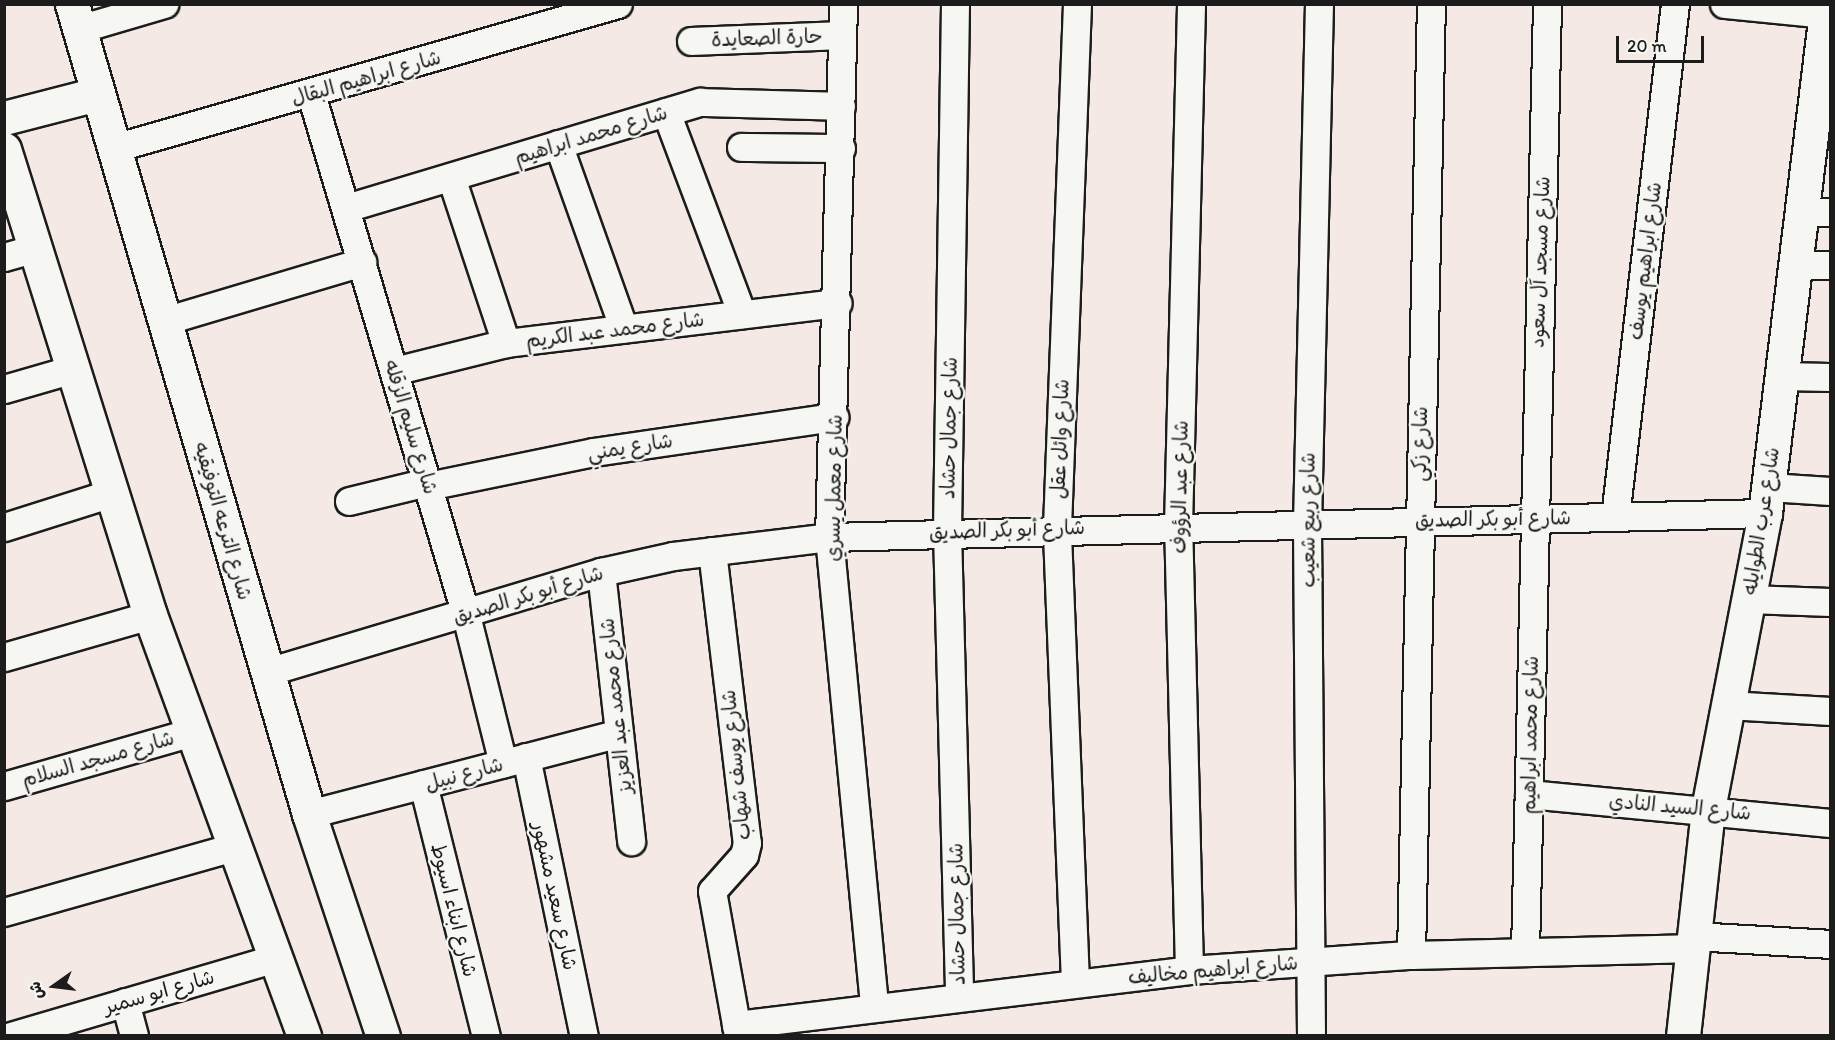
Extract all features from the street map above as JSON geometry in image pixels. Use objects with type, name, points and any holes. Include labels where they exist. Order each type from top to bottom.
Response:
[{"type":"main road","name":"شارع عرب الطوايله","points":[[1683,1035],[1708,809],[1767,500],[1796,265],[1816,212],[1827,9]]},
{"type":"main road","name":"شارع الترعه التوفيقيه","points":[[75,17],[309,814],[383,1035]]},
{"type":"main road","points":[[4,118],[97,94]]},
{"type":"main road","points":[[4,148],[150,615],[273,959],[304,1035]]},
{"type":"street","points":[[75,17],[164,4]]},
{"type":"street","name":"شارع ابراهيم البقال","points":[[114,148],[311,94],[618,4]]},
{"type":"street","name":"شارع معمل يسري","points":[[843,4],[838,303],[829,537],[874,1007]]},
{"type":"street","name":"شارع جمال حشاد","points":[[955,4],[947,531],[959,996]]},
{"type":"street","name":"شارع وائل عقل","points":[[1075,982],[1057,527],[1077,4]]},
{"type":"street","name":"شارع عبد الرؤوف","points":[[1189,970],[1178,526],[1191,4]]},
{"type":"street","name":"شارع ربيع شعيب","points":[[1311,1035],[1308,962],[1307,524],[1319,4]]},
{"type":"street","name":"شارع زكي","points":[[1411,955],[1418,521],[1431,4]]},
{"type":"street","name":"شارع مسجد آل سعود","points":[[1533,519],[1547,4]]},
{"type":"street","name":"شارع ابراهيم يوسف","points":[[1615,517],[1675,4]]},
{"type":"street","points":[[1724,4],[1827,9]]},
{"type":"street","name":"حارة الصعايدة","points":[[691,41],[842,36]]},
{"type":"street","name":"شارع سليم الزقله","points":[[311,94],[466,615],[515,760]]},
{"type":"street","name":"شارع محمد ابراهيم","points":[[346,208],[666,112],[717,100],[841,106]]},
{"type":"street","points":[[666,112],[742,314]]},
{"type":"street","points":[[558,144],[624,329]]},
{"type":"street","points":[[741,147],[841,148]]},
{"type":"street","points":[[451,177],[506,343]]},
{"type":"street","points":[[4,257],[35,248]]},
{"type":"street","points":[[164,321],[362,262]]},
{"type":"street","points":[[1796,265],[1830,265]]},
{"type":"street","name":"شارع محمد عبد الكريم","points":[[394,371],[506,343],[838,303]]},
{"type":"street","points":[[4,389],[73,369]]},
{"type":"street","points":[[1781,376],[1830,377]]},
{"type":"street","name":"شارع يمني","points":[[349,501],[594,452],[834,417]]},
{"type":"street","name":"شارع أبو بكر الصديق","points":[[267,672],[466,615],[601,572],[711,552],[829,537],[1057,527],[1615,517],[1830,491]]},
{"type":"street","points":[[4,527],[112,493]]},
{"type":"street","name":"شارع محمد ابراهيم","points":[[1525,952],[1533,519]]},
{"type":"street","name":"شارع يوسف شهاب","points":[[711,552],[747,843],[744,855],[712,891],[737,1030]]},
{"type":"street","name":"شارع محمد عبد العزيز","points":[[601,572],[631,841]]},
{"type":"street","points":[[1748,599],[1830,602]]},
{"type":"street","points":[[4,657],[150,615]]},
{"type":"street","points":[[1728,705],[1830,711]]},
{"type":"street","name":"شارع مسجد السلام","points":[[4,786],[192,732]]},
{"type":"street","name":"شارع نبيل","points":[[309,814],[619,733]]},
{"type":"street","name":"شارع سعيد مشهور","points":[[515,760],[584,1035]]},
{"type":"street","name":"شارع ابناء اسيوط","points":[[423,784],[486,1035]]},
{"type":"street","name":"شارع السيد النادي","points":[[1529,794],[1708,809],[1830,823]]},
{"type":"street","points":[[4,912],[233,847]]},
{"type":"street","name":"شارع ابراهيم مخاليف","points":[[737,1030],[874,1007],[1189,970],[1411,955],[1525,952],[1693,942],[1830,944]]},
{"type":"street","name":"شارع ابو سمير","points":[[11,1035],[273,959]]},
{"type":"street","points":[[125,1002],[134,1035]]}]
